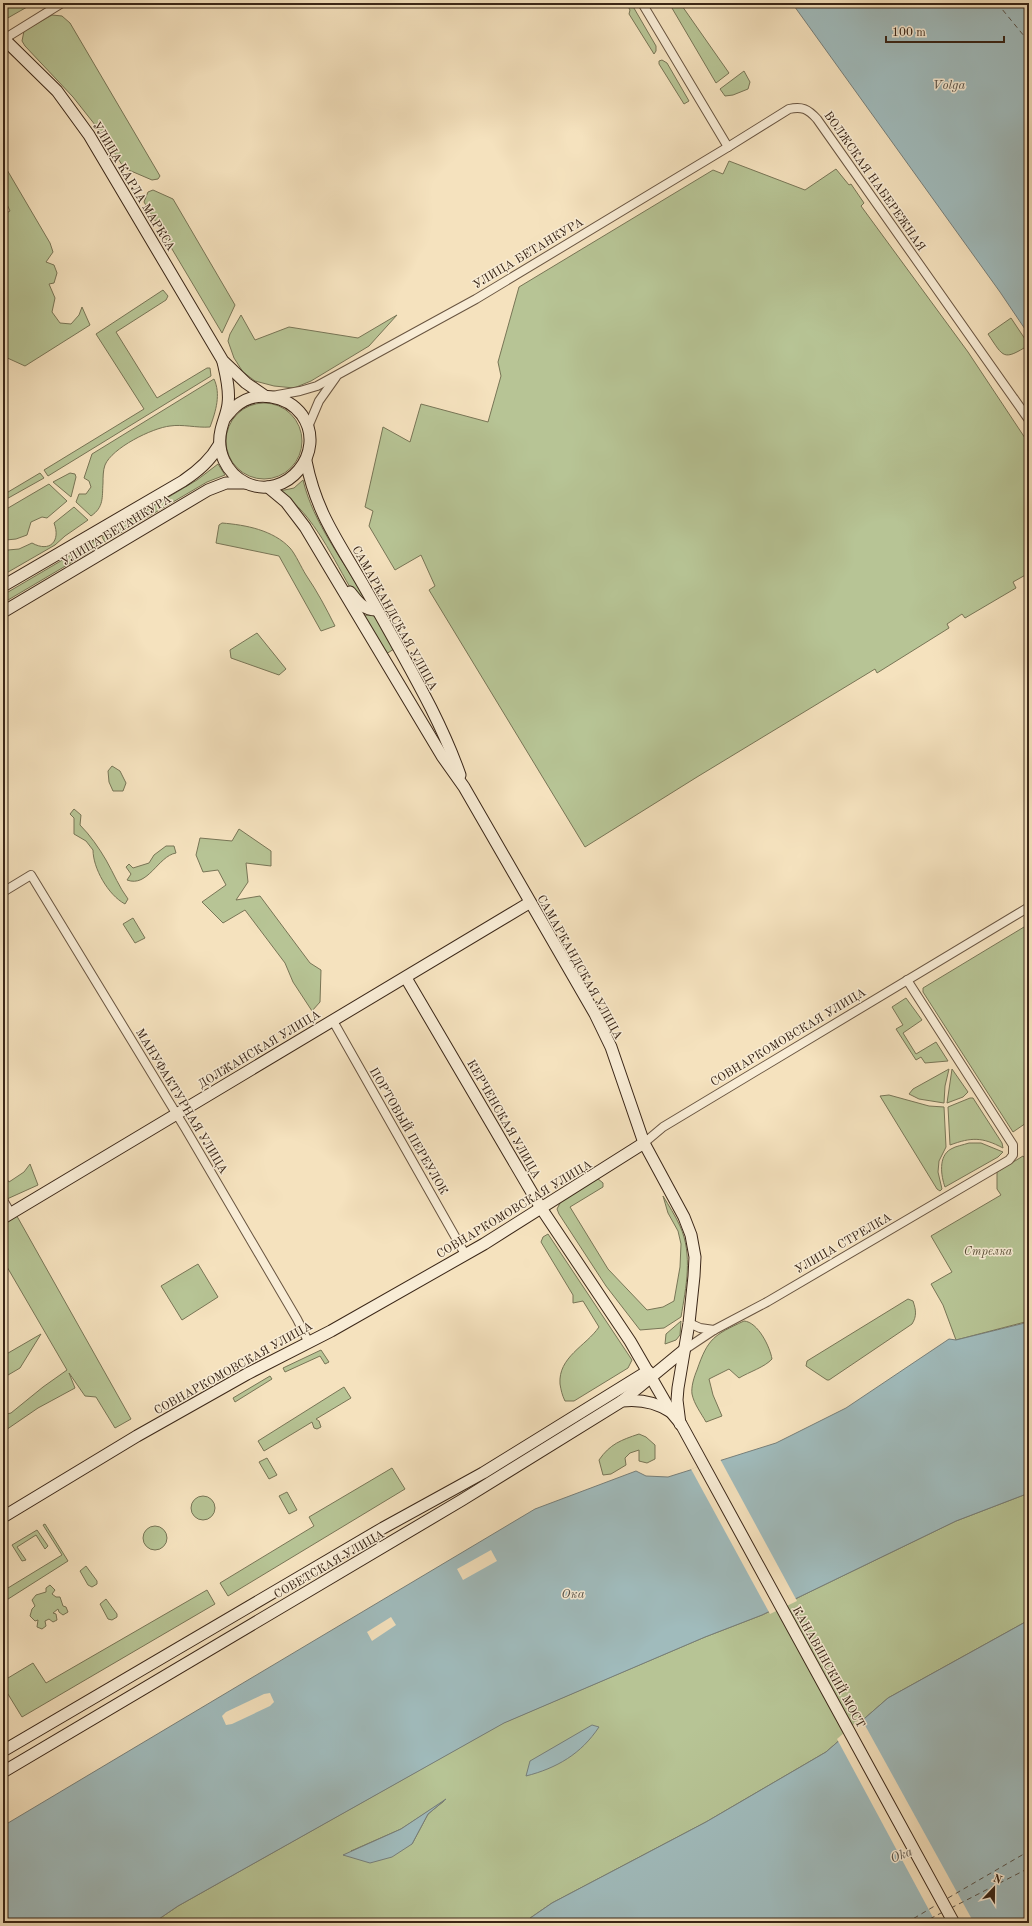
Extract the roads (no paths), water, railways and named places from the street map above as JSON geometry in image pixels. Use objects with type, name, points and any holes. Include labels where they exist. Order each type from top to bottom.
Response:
[{"type":"main road","name":"УЛИЦА КАРЛА МАРКСА","points":[[3,39],[57,92],[89,135],[223,361]]},
{"type":"main road","points":[[223,361],[246,383],[268,396],[284,400],[303,416],[308,428],[310,444],[306,461],[299,471],[290,479],[280,484],[268,487],[246,483],[236,477],[227,468],[219,445],[221,428],[225,418],[228,402],[228,391],[223,361]]},
{"type":"main road","points":[[225,418],[236,406],[249,398],[268,396]]},
{"type":"main road","name":"УЛИЦА БЕТАНКУРА","points":[[3,586],[183,482],[200,470],[208,462],[219,445]]},
{"type":"main road","name":"САМАРКАНДСКАЯ УЛИЦА","points":[[306,461],[310,480],[320,510],[333,535],[396,642],[450,747],[464,787]]},
{"type":"main road","name":"УЛИЦА БЕТАНКУРА","points":[[3,612],[208,490],[226,483],[246,483]]},
{"type":"main road","name":"САМАРКАНДСКАЯ УЛИЦА","points":[[268,487],[296,514],[442,756],[464,787],[529,903],[584,996],[611,1047],[644,1143],[684,1217],[691,1235],[695,1257],[689,1323],[678,1388],[677,1400],[680,1424]]},
{"type":"main road","points":[[336,580],[345,585],[363,607],[369,610],[377,610]]},
{"type":"main road","name":"ДОЛЖАНСКАЯ УЛИЦА","points":[[7,1216],[529,903]]},
{"type":"main road","name":"КЕРЧЕНСКАЯ УЛИЦА","points":[[406,978],[541,1208],[590,1280],[650,1374],[671,1412],[680,1424]]},
{"type":"main road","name":"СОВНАРКОМОВСКАЯ УЛИЦА","points":[[3,1518],[137,1436],[247,1374],[308,1341],[331,1331],[466,1254],[644,1143]]},
{"type":"main road","points":[[650,1374],[684,1350]]},
{"type":"main road","name":"СОВЕТСКАЯ УЛИЦА","points":[[3,1772],[462,1500],[622,1401],[650,1374]]},
{"type":"main road","name":"СОВЕТСКАЯ УЛИЦА","points":[[3,1751],[369,1536],[483,1473],[650,1374]]},
{"type":"main road","points":[[622,1401],[632,1400],[649,1402],[671,1412]]},
{"type":"main road","name":"КАНАВИНСКИЙ МОСТ","points":[[680,1424],[954,1923]]},
{"type":"street","points":[[3,39],[62,3]]},
{"type":"street","points":[[642,3],[728,148]]},
{"type":"street","name":"ВОЛЖСКАЯ НАБЕРЕЖНАЯ","points":[[728,148],[789,109],[800,107],[810,110],[1029,420]]},
{"type":"street","name":"УЛИЦА БЕТАНКУРА","points":[[268,396],[306,390],[338,375],[373,354],[476,299],[728,148]]},
{"type":"street","name":"УЛИЦА БЕТАНКУРА","points":[[308,428],[319,401],[338,375]]},
{"type":"street","name":"МАНУФАКТУРНАЯ УЛИЦА","points":[[3,892],[31,875],[176,1114],[308,1341]]},
{"type":"street","name":"СОВНАРКОМОВСКАЯ УЛИЦА","points":[[644,1143],[663,1127],[1029,907]]},
{"type":"street","name":"УЛИЦА СТРЕЛКА","points":[[684,1350],[714,1330],[788,1289],[1009,1160],[1013,1155],[1013,1145],[907,980]]},
{"type":"street","name":"ПОРТОВЫЙ ПЕРЕУЛОК","points":[[333,1021],[466,1254]]},
{"type":"street","points":[[3,1200],[7,1216]]},
{"type":"street","points":[[689,1323],[700,1328],[714,1330]]},
{"type":"water","name":"Volga","points":[[792,3],[1029,3],[1029,335],[1000,292]]},
{"type":"water","name":"Ока","points":[[1029,1322],[1029,1493],[956,1521],[762,1615],[705,1637],[504,1723],[178,1906],[153,1923],[3,1923],[3,1826],[535,1509],[636,1471],[646,1476],[668,1477],[776,1443],[846,1408],[949,1339],[956,1340]]},
{"type":"water","name":"Oka","points":[[1029,1620],[1029,1923],[523,1923],[552,1903],[706,1822],[826,1752],[888,1698]]},
{"type":"water","points":[[592,1725],[599,1727],[584,1745],[567,1759],[548,1769],[526,1776],[530,1761]]},
{"type":"water","points":[[446,1799],[428,1814],[412,1844],[392,1857],[370,1863],[343,1855],[401,1829]]},
{"type":"park label","name":"Стрелка","points":[[988,1251]]}]
